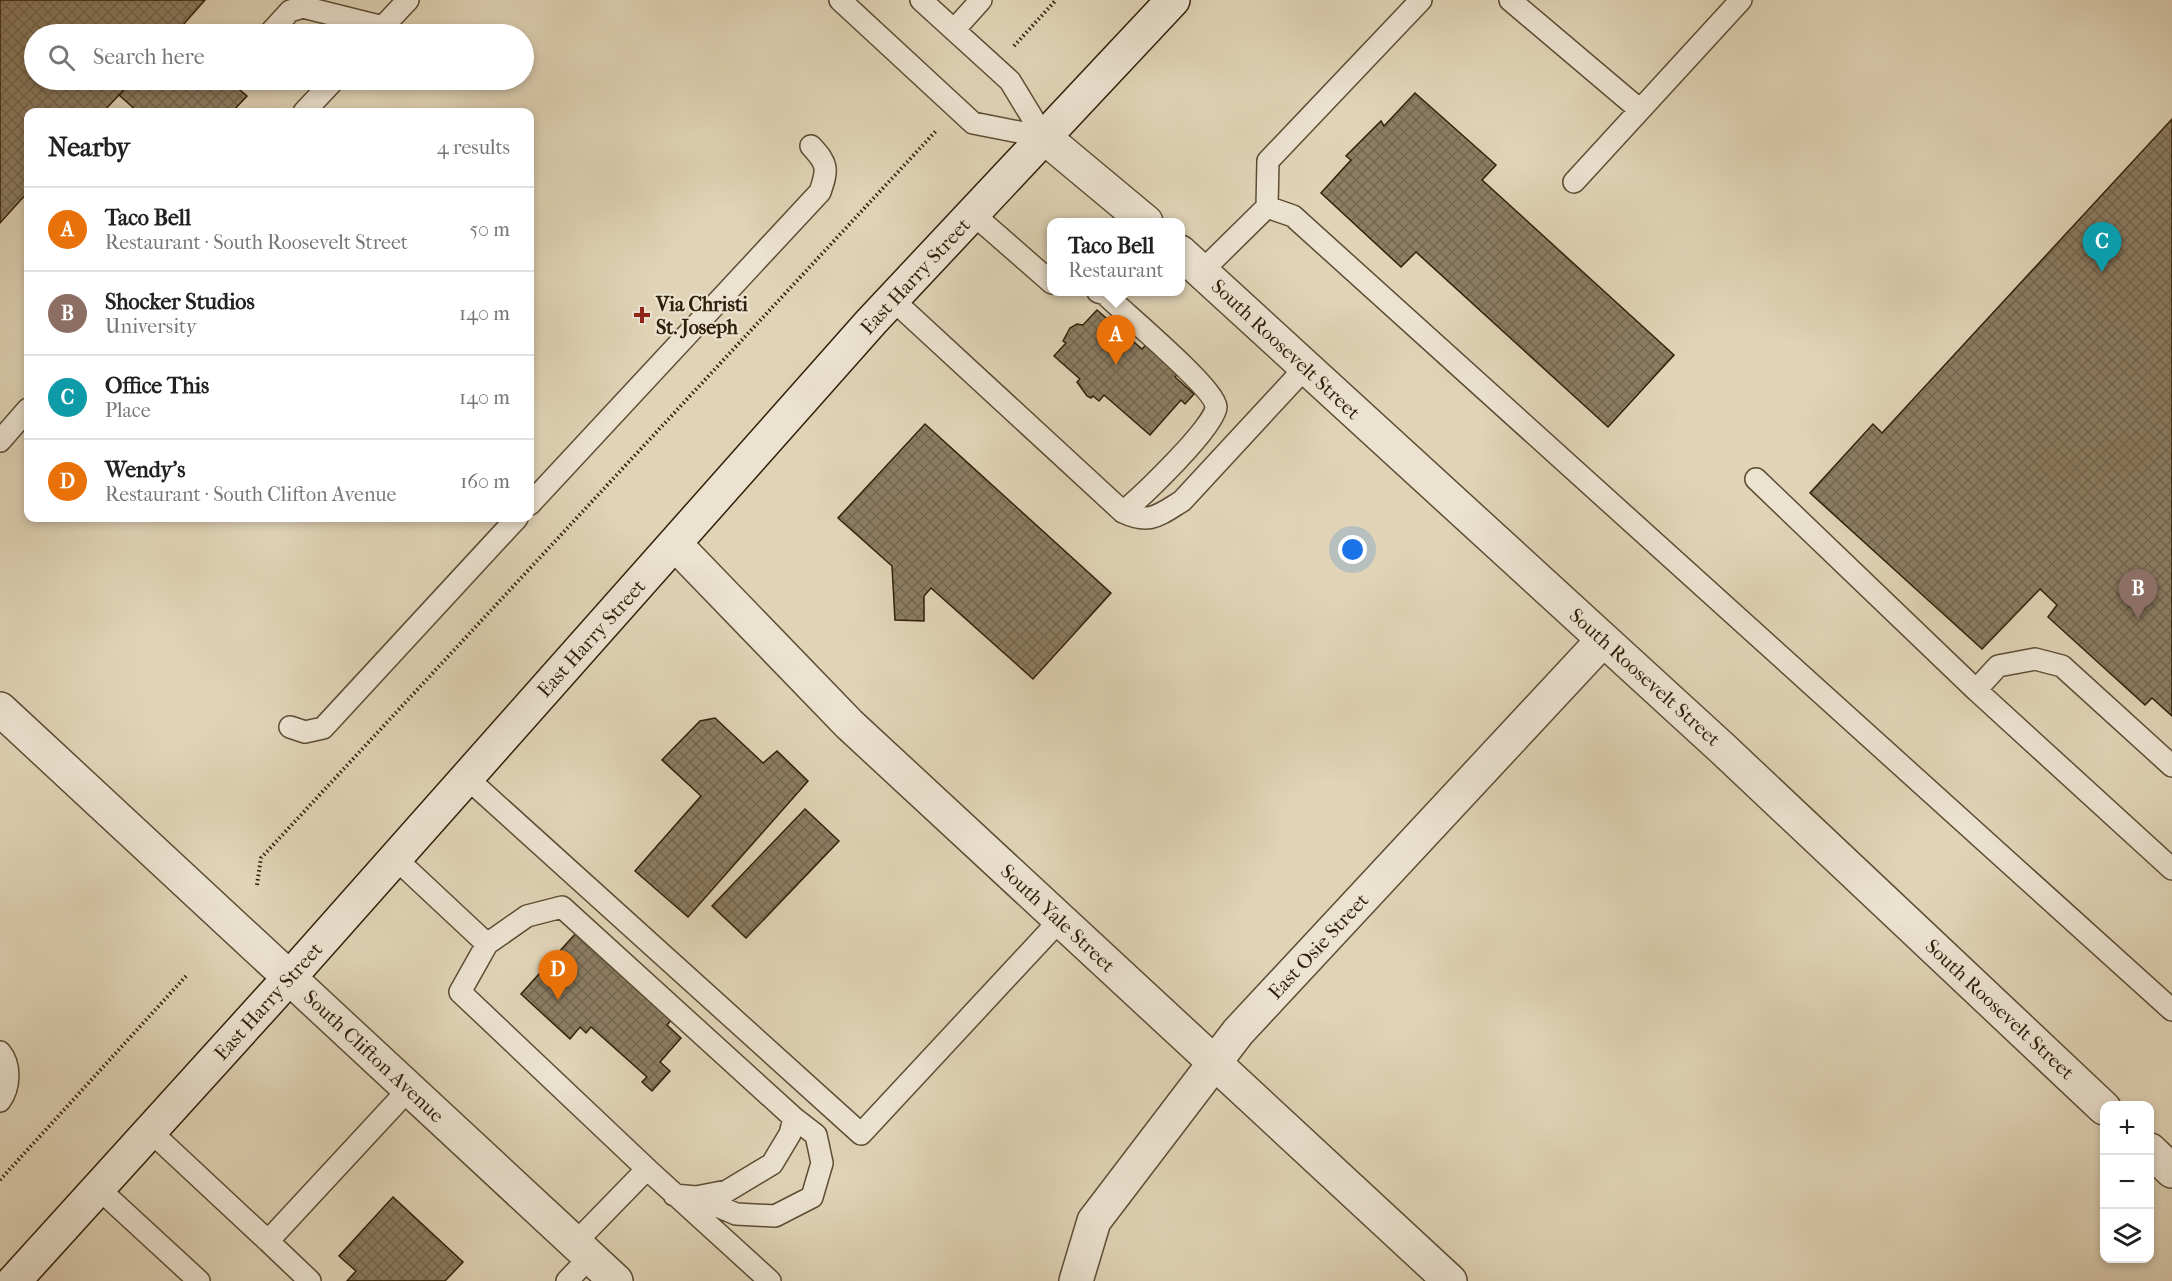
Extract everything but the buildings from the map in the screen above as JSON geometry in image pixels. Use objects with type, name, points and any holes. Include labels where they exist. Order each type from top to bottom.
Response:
[{"type":"street","name":"East Harry Street","points":[[14,1281],[289,978],[892,299],[1173,0]]},
{"type":"street","points":[[1044,137],[1141,218]]},
{"type":"street","name":"South Roosevelt Street","points":[[1191,262],[1723,749],[2100,1104]]},
{"type":"street","name":"South Yale Street","points":[[676,544],[849,723],[1450,1281]]},
{"type":"street","name":"East Osie Street","points":[[1076,1281],[1094,1221],[1238,1032],[1603,640]]},
{"type":"street","name":"South Clifton Avenue","points":[[2,714],[616,1281]]},
{"type":"street","points":[[2154,1154],[2172,1171]]},
{"type":"lane","points":[[386,24],[408,0]]},
{"type":"lane","points":[[840,0],[973,123],[1044,137]]},
{"type":"lane","points":[[921,0],[1010,81],[1044,137]]},
{"type":"lane","points":[[954,30],[981,0]]},
{"type":"lane","points":[[1267,207],[1268,161],[1421,0]]},
{"type":"lane","points":[[1510,0],[1640,110]]},
{"type":"lane","points":[[1574,182],[1741,0]]},
{"type":"lane","points":[[278,24],[290,11],[303,7],[357,24]]},
{"type":"lane","points":[[308,108],[325,90]]},
{"type":"lane","points":[[534,500],[820,192],[826,175],[824,161],[811,146]]},
{"type":"lane","points":[[1191,262],[1267,207]]},
{"type":"lane","points":[[1267,207],[1293,216],[2172,1010]]},
{"type":"lane","points":[[973,213],[1047,279]]},
{"type":"lane","points":[[1107,296],[1194,376],[1214,399],[1216,409],[1200,434],[1145,494],[1123,512]]},
{"type":"lane","points":[[892,299],[1123,512],[1138,520],[1158,516],[1182,501],[1306,367]]},
{"type":"lane","points":[[0,441],[24,414]]},
{"type":"lane","points":[[1756,479],[1976,690],[2172,869]]},
{"type":"lane","points":[[290,727],[305,732],[323,728],[513,522]]},
{"type":"lane","points":[[1976,690],[1998,666],[2035,659],[2062,666],[2172,766]]},
{"type":"lane","points":[[467,778],[861,1134],[1060,920]]},
{"type":"lane","points":[[395,858],[487,944]]},
{"type":"lane","points":[[696,1197],[736,1214],[775,1216],[812,1197],[822,1163],[816,1135],[794,1118],[562,907],[528,916],[487,944],[460,993],[647,1170],[770,1281]]},
{"type":"lane","points":[[0,1052],[6,1060],[8,1078],[4,1095],[0,1101]]},
{"type":"lane","points":[[268,1241],[409,1089]]},
{"type":"lane","points":[[674,1195],[696,1197],[728,1191],[772,1164],[790,1134],[794,1118]]},
{"type":"lane","points":[[150,1131],[310,1281]]},
{"type":"lane","points":[[567,1281],[583,1250],[647,1170]]},
{"type":"lane","points":[[98,1188],[199,1281]]},
{"type":"path","points":[[994,68],[1056,0]]},
{"type":"path","points":[[257,885],[261,858],[957,108]]},
{"type":"path","points":[[0,1180],[187,975]]},
{"type":"place","name":"Office This","points":[[2102,272]]},
{"type":"place","name":"Via Christi St. Joseph","points":[[642,315]]},
{"type":"place","name":"Taco Bell","points":[[1116,365]]},
{"type":"place","name":"Shocker Studios","points":[[2138,619]]},
{"type":"place","name":"Wendy's","points":[[558,1000]]}]
